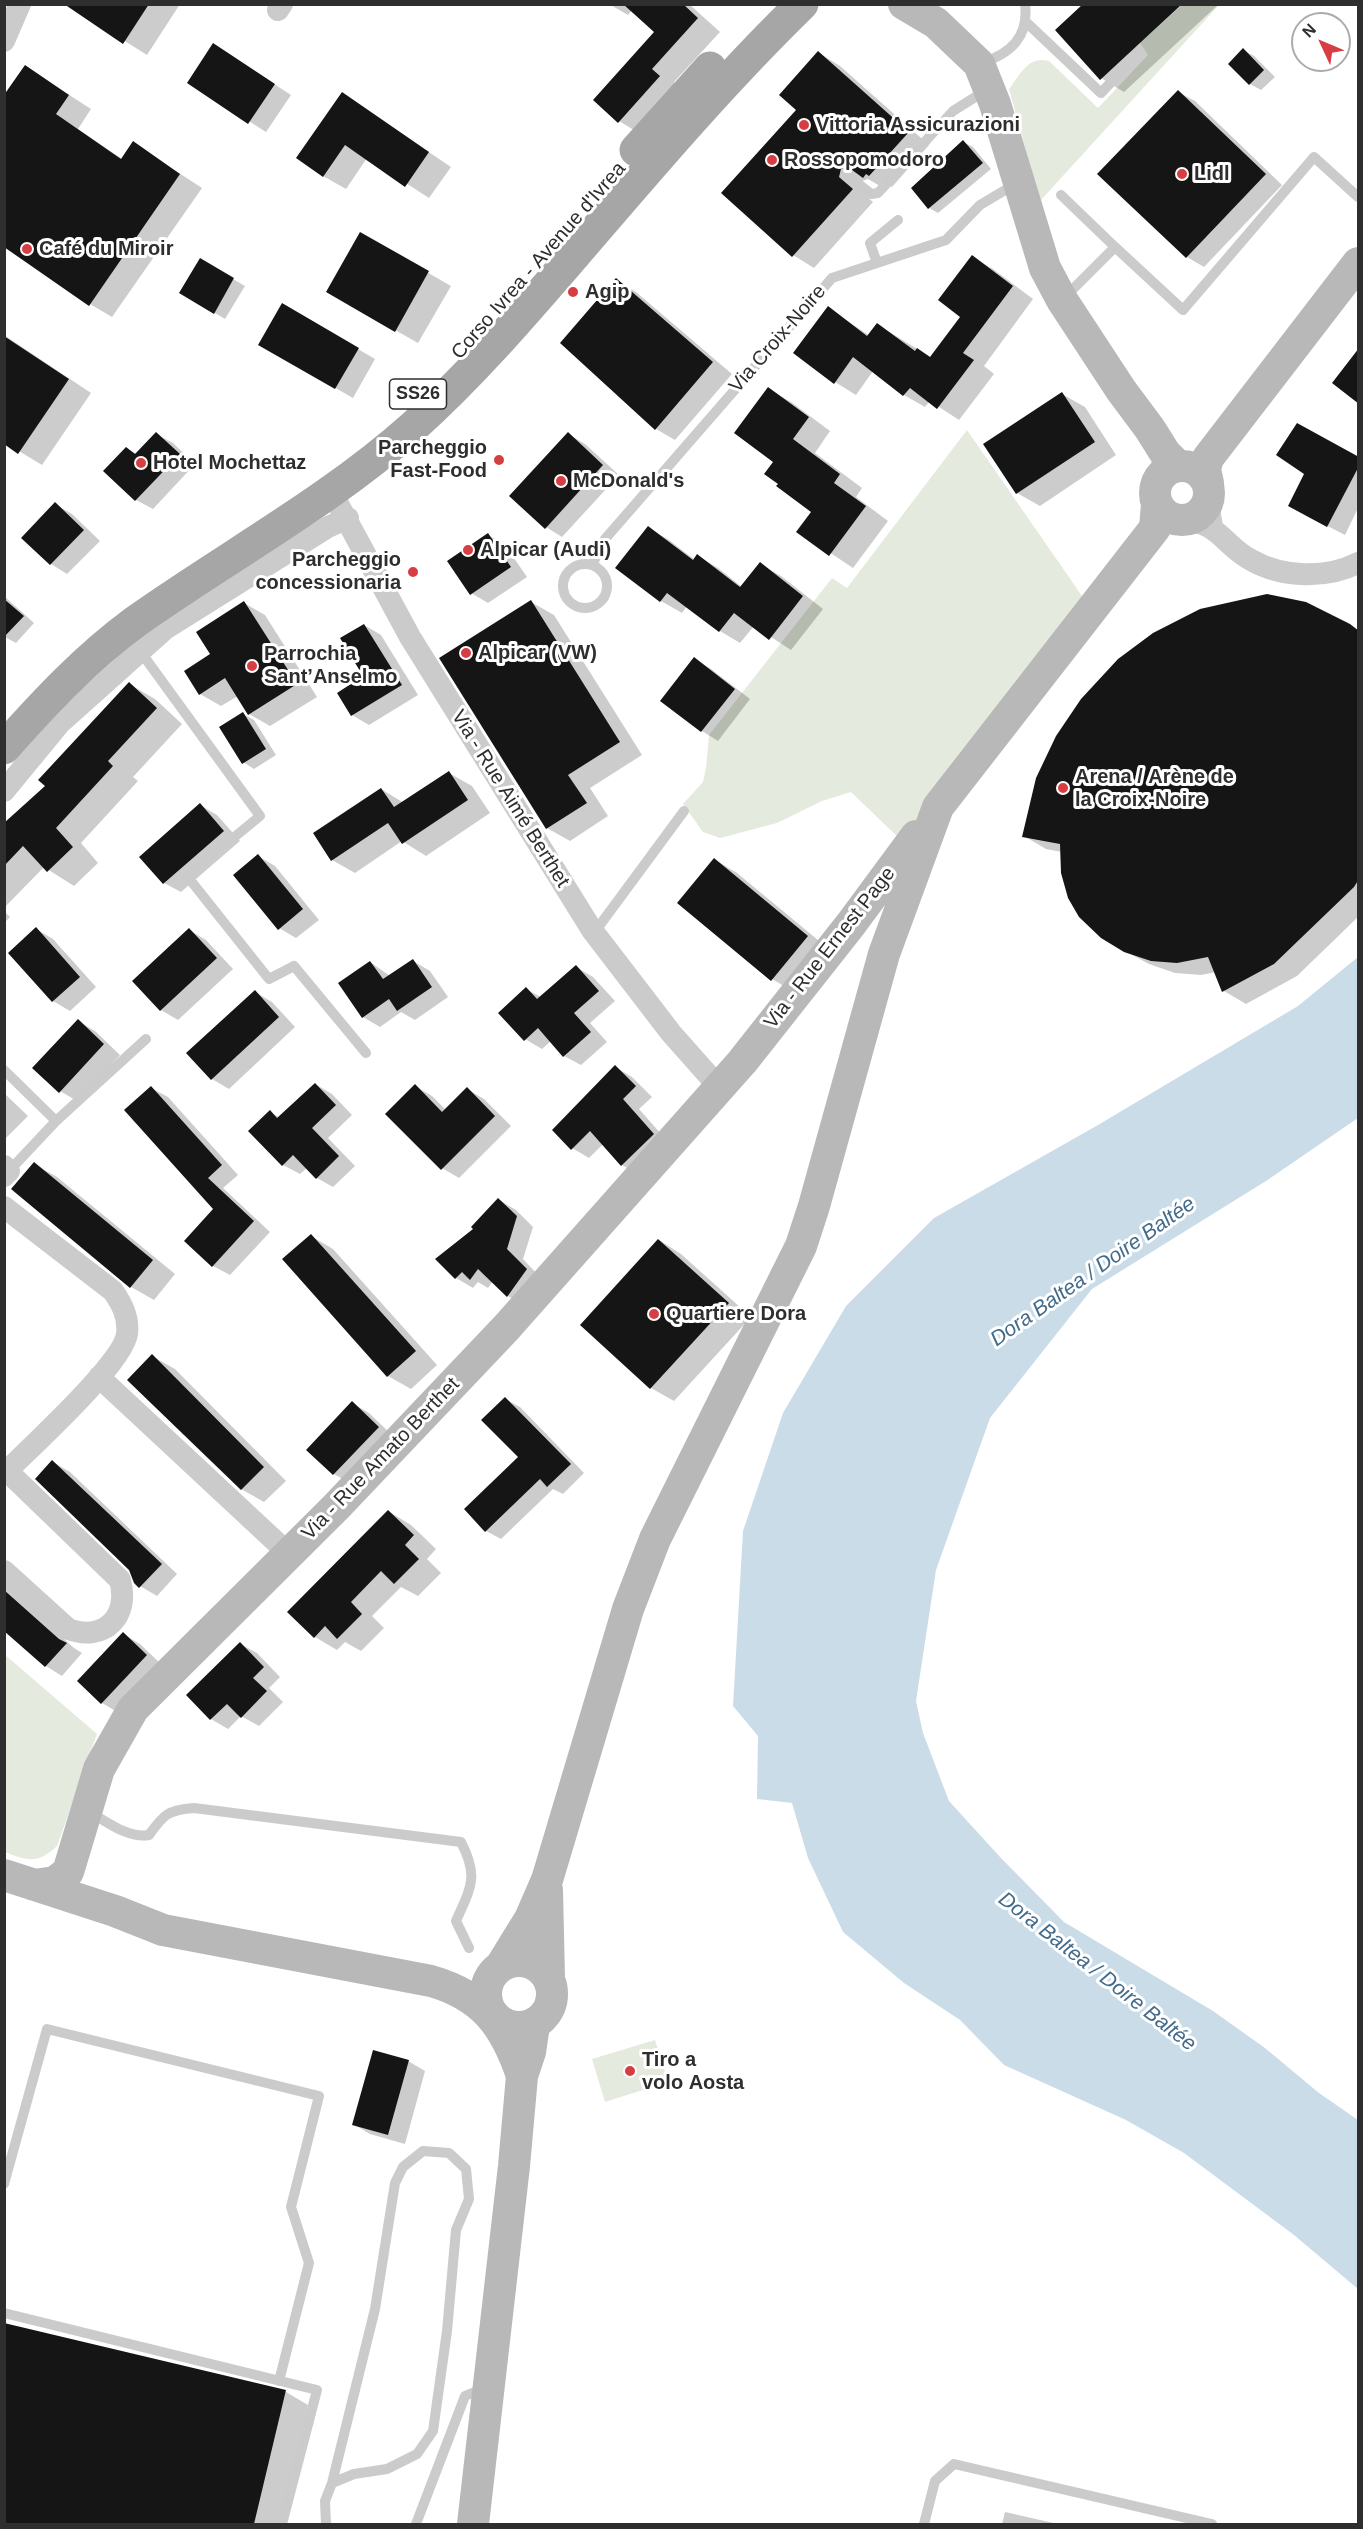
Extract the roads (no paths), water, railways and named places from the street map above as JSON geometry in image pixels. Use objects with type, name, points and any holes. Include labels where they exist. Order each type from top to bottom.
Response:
[{"type":"main road","name":"Corso Ivrea - Avenue d'Ivrea","points":[[4,717],[57,660],[92,628],[364,442],[421,392],[476,337],[672,108],[772,4]]},
{"type":"main road","name":"Corso Ivrea - Avenue d'Ivrea","points":[[4,748],[63,684],[135,623],[340,505],[376,459],[416,425],[490,352],[651,166],[802,4]]},
{"type":"street","points":[[4,41],[20,4]]},
{"type":"street","points":[[904,4],[936,23],[984,76],[1045,268],[1062,300],[1184,492],[1251,560],[1289,573],[1323,574],[1344,570],[1359,563]]},
{"type":"street","name":"Via - Rue Ernest Page","points":[[718,1086],[742,1062],[851,924],[938,807],[1359,263]]},
{"type":"street","points":[[4,791],[60,723],[165,629],[328,526],[340,505]]},
{"type":"street","name":"Via - Rue Aimé Berthet","points":[[340,505],[410,637],[594,933],[671,1033],[718,1086]]},
{"type":"street","points":[[522,2076],[514,2051],[490,2013],[486,1995],[488,1984],[530,1919],[547,1880],[628,1609],[655,1539],[801,1246],[884,954],[938,807]]},
{"type":"street","name":"Via - Rue Amato Berthet","points":[[34,1885],[55,1882],[68,1872],[99,1769],[133,1709],[289,1554],[506,1328],[718,1086]]},
{"type":"street","points":[[4,1207],[113,1291],[122,1304],[127,1318],[127,1334],[122,1349],[99,1377],[6,1469],[120,1580],[123,1603],[118,1614],[102,1630],[79,1633],[68,1629],[4,1571]]},
{"type":"street","points":[[99,1377],[289,1554]]},
{"type":"street","points":[[4,1863],[35,1870],[77,1847],[90,1882],[115,1911]]},
{"type":"street","points":[[4,1875],[115,1911],[163,1930],[453,1987],[468,1995],[502,2023],[512,2027],[534,2025]]},
{"type":"street","points":[[473,2524],[522,2076],[530,2052],[534,2025],[549,2009],[553,1999],[549,1978],[547,1880]]},
{"type":"street","points":[[431,1981],[497,1970],[522,1961],[532,1963],[542,1969],[549,1978]]},
{"type":"lane","points":[[846,174],[871,194],[878,193],[1000,57],[1020,38],[1026,22],[1025,4]]},
{"type":"lane","points":[[1026,22],[1101,93],[1126,66]]},
{"type":"lane","points":[[1061,195],[1183,310],[1314,157],[1359,197]]},
{"type":"lane","name":"Via Croix-Noire","points":[[592,565],[605,539],[832,278],[946,240],[980,205],[1018,182]]},
{"type":"lane","points":[[877,263],[870,243],[898,220]]},
{"type":"lane","points":[[1062,300],[1115,247]]},
{"type":"lane","points":[[578,565],[592,565],[604,574],[607,584],[606,593],[600,602],[592,607],[582,608],[573,604],[566,597],[563,588],[564,578],[578,565]]},
{"type":"lane","points":[[140,651],[260,816],[187,876],[269,979],[294,966],[366,1053]]},
{"type":"lane","points":[[594,933],[684,811]]},
{"type":"lane","points":[[6,1171],[56,1121],[146,1039]]},
{"type":"lane","points":[[4,1070],[56,1121]]},
{"type":"lane","points":[[88,1811],[130,1834],[141,1836],[149,1835],[162,1816],[174,1809],[194,1808],[461,1842],[472,1863],[471,1887],[456,1920],[470,1948]]},
{"type":"lane","points":[[4,2184],[47,2030],[319,2096],[291,2207],[309,2263],[279,2381]]},
{"type":"lane","points":[[326,2524],[325,2501],[332,2483],[375,2309],[395,2183],[403,2167],[423,2151],[449,2153],[466,2169],[469,2199],[456,2229],[447,2331],[433,2431],[417,2454],[387,2469],[354,2474],[332,2483]]},
{"type":"lane","points":[[4,2313],[317,2390],[282,2524]]},
{"type":"lane","points":[[417,2524],[465,2396],[490,2385]]},
{"type":"lane","points":[[924,2524],[935,2481],[954,2464],[1212,2524]]},
{"type":"water","name":"Dora Baltea / Doire Baltée","points":[[1358,957],[1358,1118],[1266,1181],[1092,1289],[990,1418],[936,1570],[916,1701],[923,1733],[949,1801],[1064,1922],[1213,2011],[1265,2048],[1319,2093],[1358,2120],[1358,2289],[1294,2235],[1184,2153],[1126,2120],[1004,2065],[960,2020],[904,1983],[843,1932],[808,1858],[792,1803],[757,1799],[758,1736],[733,1706],[743,1531],[783,1413],[846,1306],[934,1218],[1098,1125],[1298,1006]]},
{"type":"place","name":"Vittoria Assicurazioni","points":[[804,125]]},
{"type":"place","name":"Rossopomodoro","points":[[772,160]]},
{"type":"place","name":"Lidl","points":[[1182,174]]},
{"type":"place","name":"Café du Miroir","points":[[27,249]]},
{"type":"place","name":"Agip","points":[[573,292]]},
{"type":"place","name":"Parcheggio Fast-Food","points":[[499,460]]},
{"type":"place","name":"Hotel Mochettaz","points":[[141,463]]},
{"type":"place","name":"McDonald's","points":[[561,481]]},
{"type":"place","name":"Alpicar (Audi)","points":[[468,550]]},
{"type":"place","name":"Parcheggio concessionaria","points":[[413,572]]},
{"type":"place","name":"Alpicar (VW)","points":[[466,653]]},
{"type":"place","name":"Parrochia Sant’Anselmo","points":[[252,666]]},
{"type":"place","name":"Arena / Arène de la Croix-Noire","points":[[1063,788]]},
{"type":"place","name":"Quartiere Dora","points":[[654,1314]]},
{"type":"place","name":"Tiro a volo Aosta","points":[[630,2071]]}]
